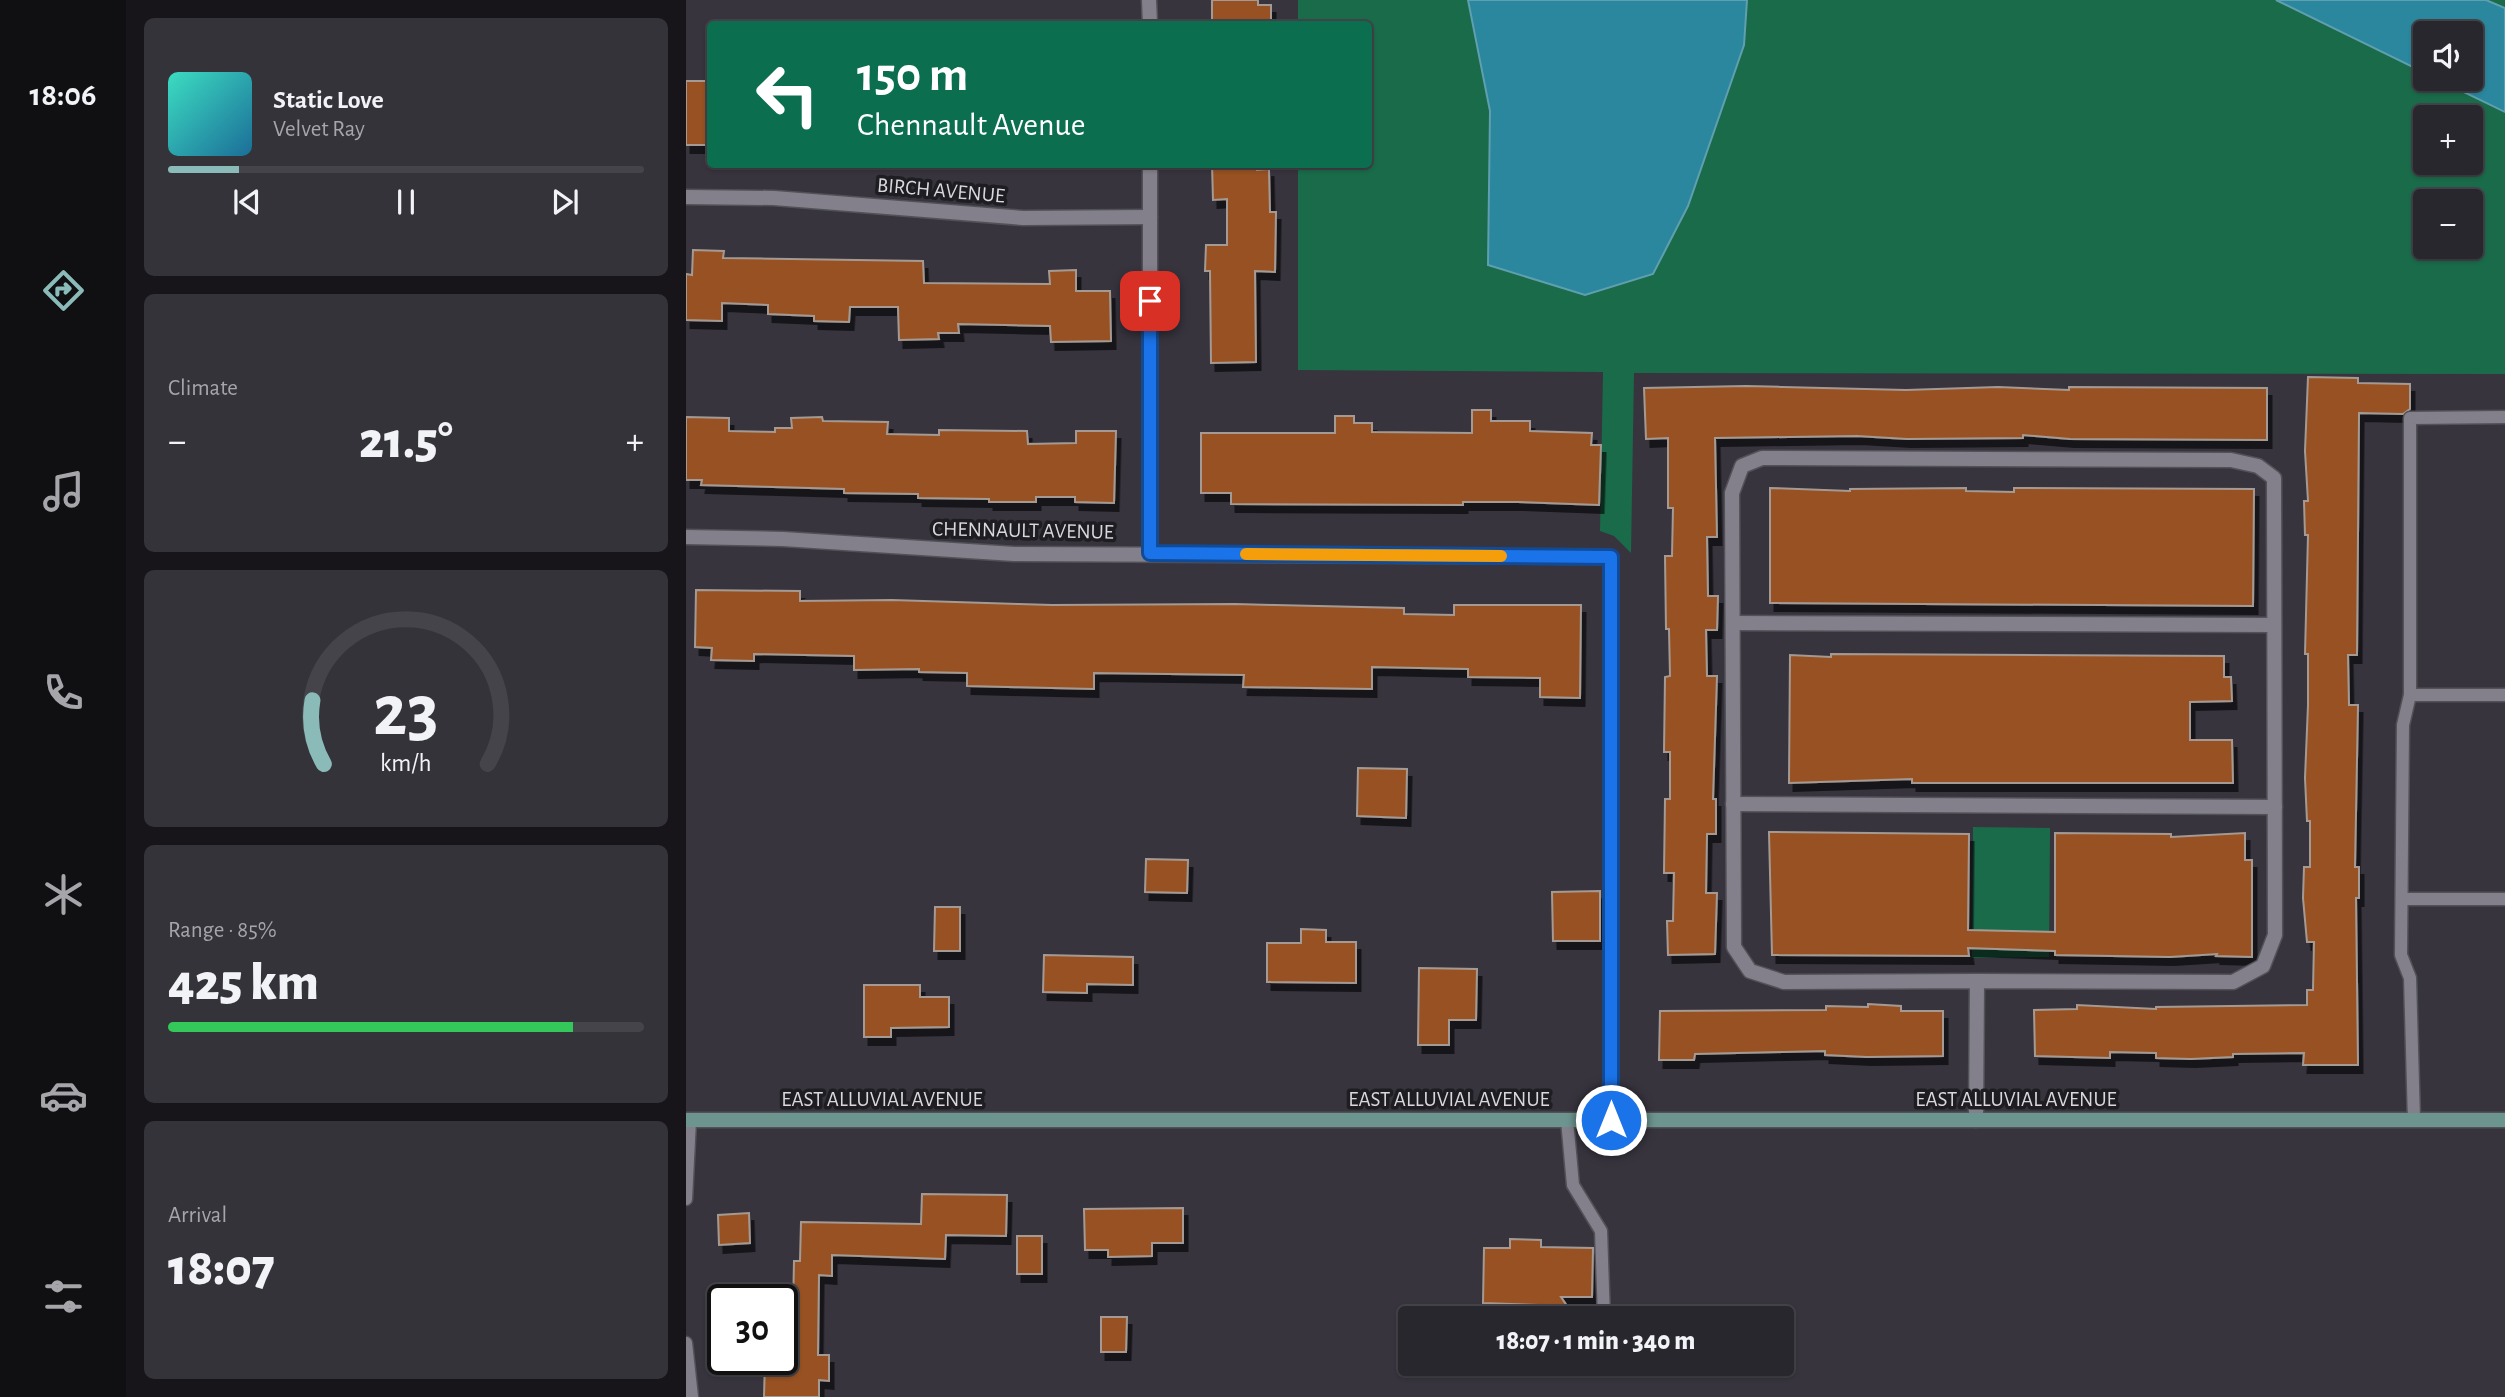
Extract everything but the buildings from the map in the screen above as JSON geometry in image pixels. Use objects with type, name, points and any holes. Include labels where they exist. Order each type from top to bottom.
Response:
[{"type":"street","points":[[1149,0],[1150,21]]},
{"type":"street","points":[[1150,168],[1150,553]]},
{"type":"street","name":"BIRCH AVENUE","points":[[686,197],[774,198],[1023,218],[1150,217]]},
{"type":"street","points":[[1762,458],[2231,460],[2259,466],[2274,478],[2274,625],[2275,935],[2263,966],[2233,982],[1784,982],[1750,971],[1734,947],[1732,494],[1742,466],[1762,458]]},
{"type":"street","name":"CHENNAULT AVENUE","points":[[686,537],[783,539],[964,552],[1611,557],[1611,1120]]},
{"type":"street","points":[[1733,624],[2274,625]]},
{"type":"street","points":[[1733,804],[2275,807]]},
{"type":"street","points":[[1976,1120],[1977,981]]},
{"type":"street","name":"EAST ALLUVIAL AVENUE","points":[[688,1120],[2505,1120]]},
{"type":"lane","points":[[2414,1120],[2410,978],[2401,955],[2403,726],[2410,695],[2410,418],[2505,417]]},
{"type":"lane","points":[[2410,695],[2505,695]]},
{"type":"lane","points":[[2402,899],[2505,900]]},
{"type":"lane","points":[[686,1199],[688,1120]]},
{"type":"lane","points":[[1567,1120],[1573,1185],[1601,1231],[1604,1306]]},
{"type":"lane","points":[[686,1343],[692,1397]]},
{"type":"green space","points":[[1298,0],[2505,0],[2505,374],[1634,373],[1631,553],[1614,536],[1600,531],[1603,372],[1298,370],[1298,168],[1372,168],[1372,21],[1298,21]]},
{"type":"green space","points":[[1973,827],[2050,828],[2049,957],[1972,958]]},
{"type":"water","points":[[1468,0],[1747,0],[1744,45],[1688,206],[1653,274],[1585,295],[1488,265],[1490,111]]},
{"type":"water","points":[[2276,0],[2486,0],[2505,8],[2505,112],[2462,91],[2483,91],[2483,21],[2413,21],[2413,67]]},
{"type":"slow traffic","points":[[1246,554],[1501,556]]},
{"type":"route","points":[[1150,301],[1150,553],[1611,557],[1611,1120]]}]
